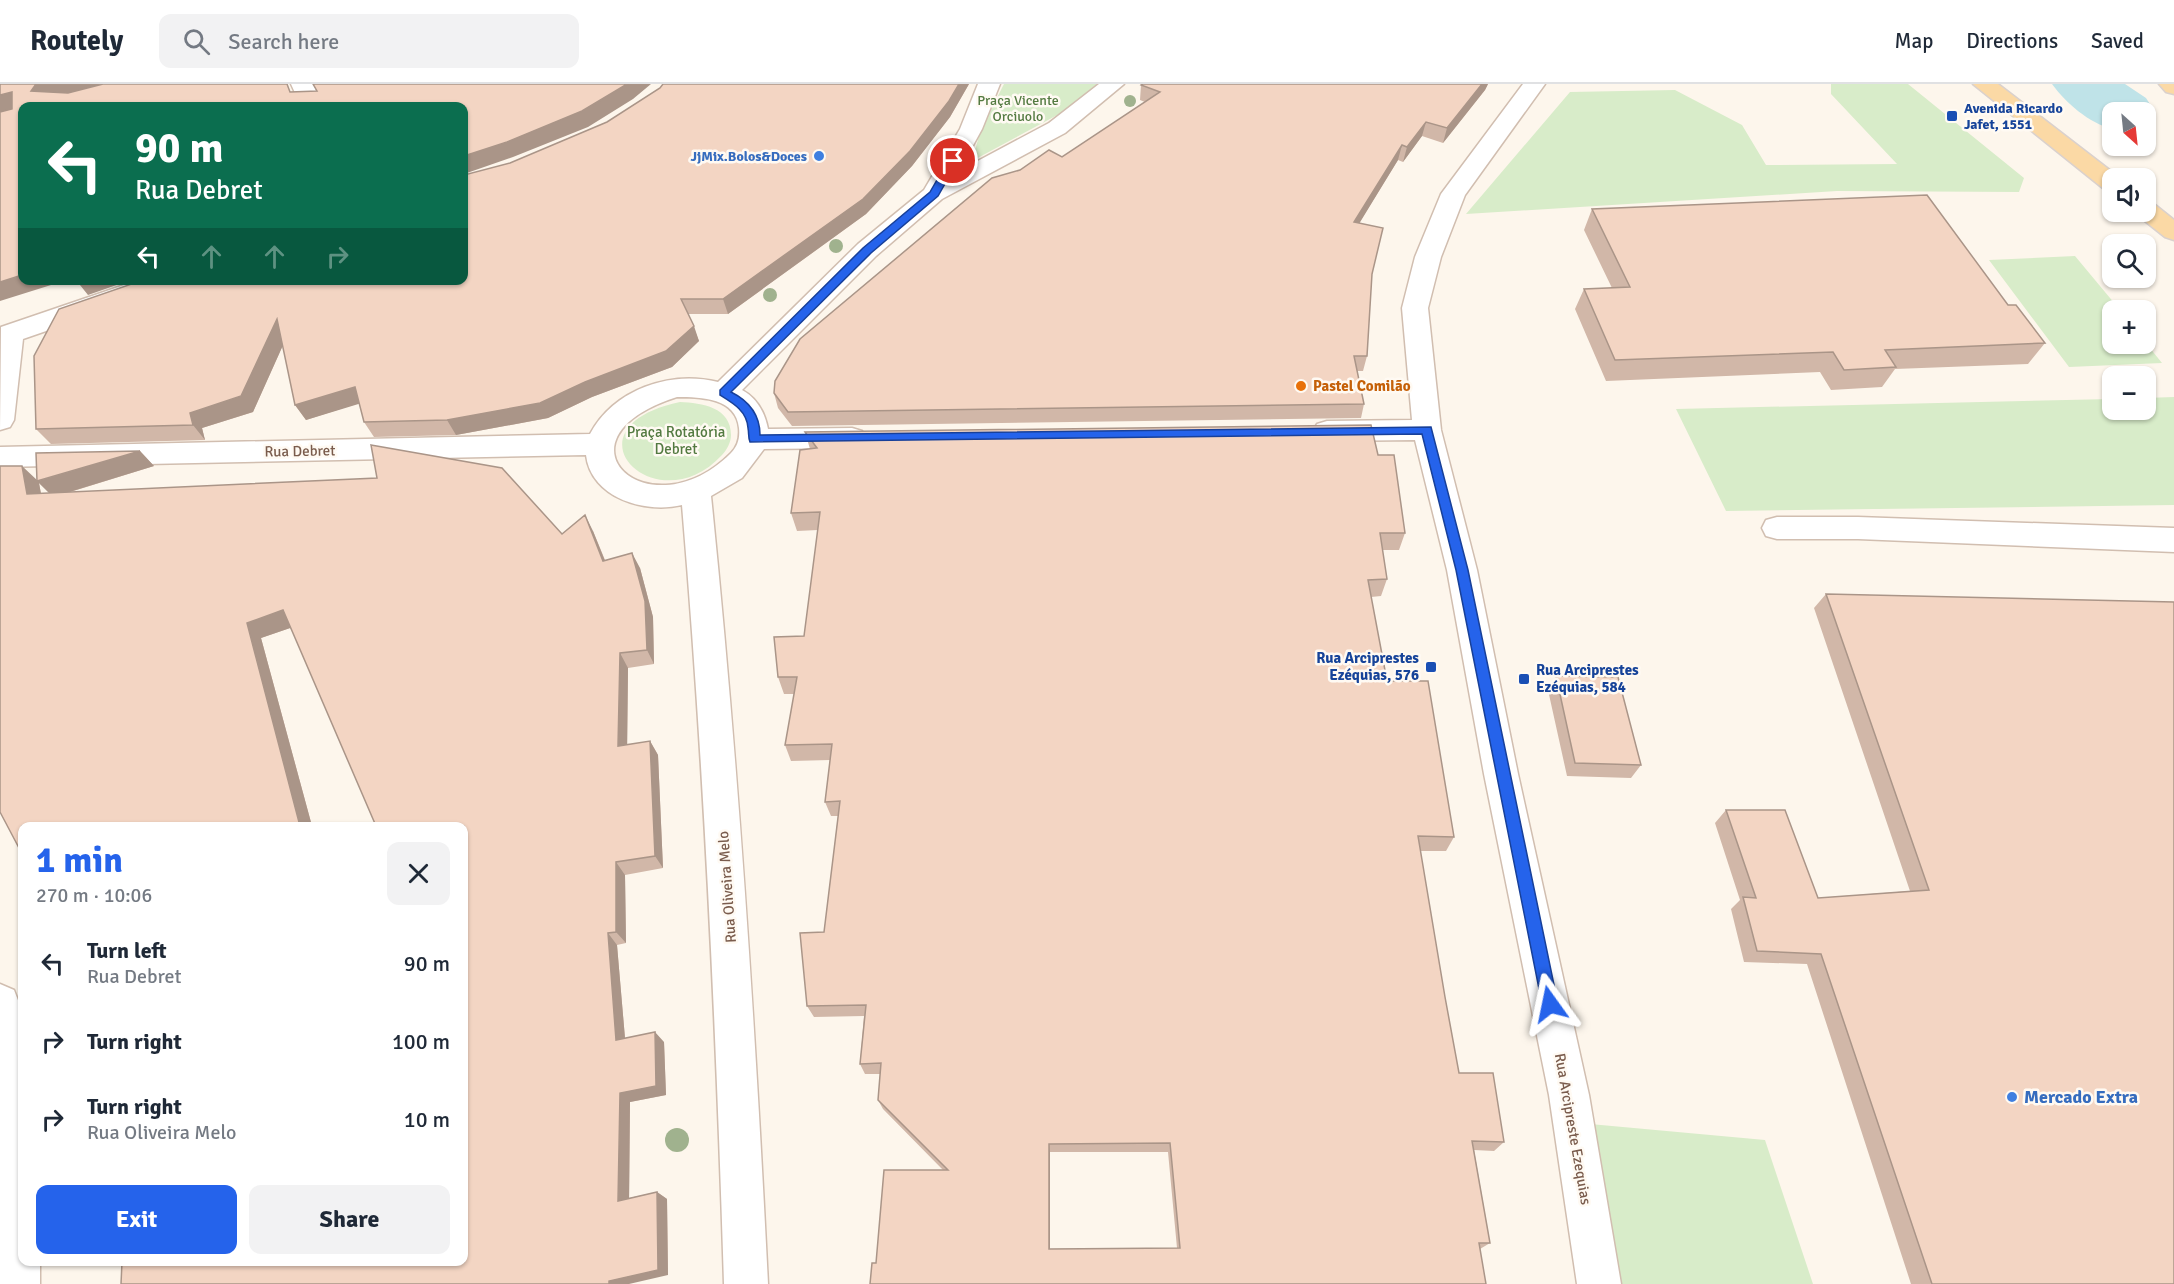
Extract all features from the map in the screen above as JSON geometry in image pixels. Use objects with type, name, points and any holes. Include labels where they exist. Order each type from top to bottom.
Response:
[{"type":"main road","points":[[1984,84],[2102,176]]},
{"type":"main road","points":[[2170,84],[2174,87]]},
{"type":"main road","points":[[2156,218],[2174,232]]},
{"type":"street","points":[[302,84],[310,102]]},
{"type":"street","points":[[934,194],[971,129],[989,84]]},
{"type":"street","points":[[724,392],[867,250],[934,194],[1057,128],[1113,84]]},
{"type":"street","name":"Rua Arcipreste Ezequias","points":[[1534,84],[1454,194],[1428,257],[1415,308],[1427,430],[1462,570],[1501,774],[1569,1095],[1599,1284]]},
{"type":"street","points":[[0,420],[5,335],[152,285]]},
{"type":"street","points":[[677,387],[701,387],[724,392],[738,400],[749,411],[754,425],[754,439],[747,455],[717,482],[696,491],[669,496],[643,494],[621,486],[606,473],[599,456],[601,444],[612,420],[629,405],[652,394],[677,387]]},
{"type":"street","points":[[1297,432],[1427,430]]},
{"type":"street","points":[[754,439],[884,438]]},
{"type":"street","name":"Rua Debret","points":[[0,458],[601,444]]},
{"type":"street","name":"Rua Oliveira Melo","points":[[696,491],[716,705],[735,1013],[746,1284]]},
{"type":"street","points":[[1777,528],[1858,528],[2174,540]]},
{"type":"street","points":[[1,1007],[18,1183]]},
{"type":"street","points":[[18,1266],[18,1284]]},
{"type":"green space","name":"Praça Vicente Orciuolo","points":[[1004,84],[1097,84],[1061,113],[972,161],[981,129]]},
{"type":"green space","points":[[1831,84],[1908,84],[2024,178],[2019,192],[1837,191],[1466,214],[1570,92],[1675,90],[1742,125],[1766,165],[1897,164],[1831,94]]},
{"type":"green space","points":[[2075,256],[2112,300],[2102,300],[2102,354],[2155,354],[2162,363],[2069,367],[1989,260]]},
{"type":"green space","points":[[2174,397],[2174,505],[1726,511],[1676,409],[2102,399],[2102,420],[2156,420],[2156,398]]},
{"type":"green space","name":"Praça Rotatória Debret","points":[[680,402],[706,405],[714,408],[726,418],[731,435],[726,451],[697,474],[671,480],[648,476],[631,465],[623,449],[626,431],[644,415]]},
{"type":"green space","points":[[1590,1124],[1765,1140],[1813,1284],[1622,1284]]},
{"type":"building","points":[[0,84],[36,84],[31,91],[68,93],[103,84],[287,84],[290,92],[317,91],[313,84],[627,84],[582,111],[507,142],[468,155],[468,102],[18,102],[18,276],[0,282],[0,112],[12,109],[12,92],[0,95]]},
{"type":"building","points":[[663,84],[959,84],[949,101],[910,151],[863,199],[723,299],[681,299],[694,326],[666,351],[585,382],[540,403],[447,420],[364,422],[355,387],[295,405],[277,319],[241,396],[190,413],[193,425],[36,429],[34,356],[59,309],[129,285],[468,285],[468,174],[510,163],[607,122]]},
{"type":"building","points":[[1142,84],[1482,84],[1447,128],[1426,122],[1407,147],[1402,145],[1354,222],[1383,228],[1372,274],[1367,356],[1354,356],[1364,404],[788,412],[774,393],[775,381],[800,339],[992,178],[1020,170],[1049,150],[1062,157],[1160,92]]},
{"type":"building","points":[[1927,195],[2008,305],[2016,305],[2045,343],[1885,350],[1896,367],[1844,370],[1833,352],[1615,360],[1584,289],[1630,287],[1592,209]]},
{"type":"building","points":[[1371,425],[1378,455],[1394,455],[1405,533],[1380,533],[1387,579],[1368,580],[1387,681],[1428,681],[1454,837],[1418,836],[1459,1073],[1493,1073],[1504,1142],[1472,1141],[1490,1243],[1479,1243],[1486,1284],[870,1284],[872,1263],[876,1263],[884,1170],[948,1170],[878,1100],[881,1063],[860,1064],[866,1005],[807,1006],[800,933],[824,932],[840,801],[825,802],[832,744],[785,745],[797,677],[778,677],[774,637],[804,636],[820,512],[791,513],[800,450],[817,448],[805,432]],"holes":[[[1170,1143],[1180,1248],[1049,1249],[1049,1144]]]},
{"type":"building","points":[[371,445],[502,468],[562,534],[585,515],[603,561],[632,553],[645,601],[647,650],[620,653],[618,746],[650,741],[655,856],[616,862],[616,932],[608,933],[616,1040],[655,1032],[656,1086],[620,1093],[618,1201],[657,1192],[658,1270],[609,1281],[609,1284],[121,1284],[122,1266],[468,1266],[468,822],[374,822],[283,610],[247,623],[299,822],[18,822],[18,846],[0,812],[0,466],[22,466],[27,494],[377,478]]},
{"type":"building","points":[[140,451],[37,481],[36,453]]},
{"type":"building","name":"Mercado Extra","points":[[1826,594],[2174,602],[2174,1284],[1932,1284],[1821,954],[1757,951],[1743,897],[1756,898],[1726,810],[1785,810],[1818,898],[1929,890]]},
{"type":"building","points":[[1556,676],[1618,677],[1641,765],[1575,763]]},
{"type":"waterway","points":[[2084,84],[2109,102]]},
{"type":"place","name":"Avenida Ricardo Jafet, 1551","points":[[1952,116]]},
{"type":"place","name":"JjMix.Bolos&Doces","points":[[819,156]]},
{"type":"place","name":"Pastel Comilão","points":[[1301,386]]},
{"type":"place","name":"Rua Arciprestes Ezéquias, 576","points":[[1431,667]]},
{"type":"place","name":"Rua Arciprestes Ezéquias, 584","points":[[1524,679]]},
{"type":"place","name":"Mercado Extra","points":[[2012,1097]]},
{"type":"route","points":[[953,161],[934,194],[867,250],[724,392],[738,400],[749,411],[754,425],[754,439],[1427,430],[1462,570],[1501,774],[1550,1004]]}]
